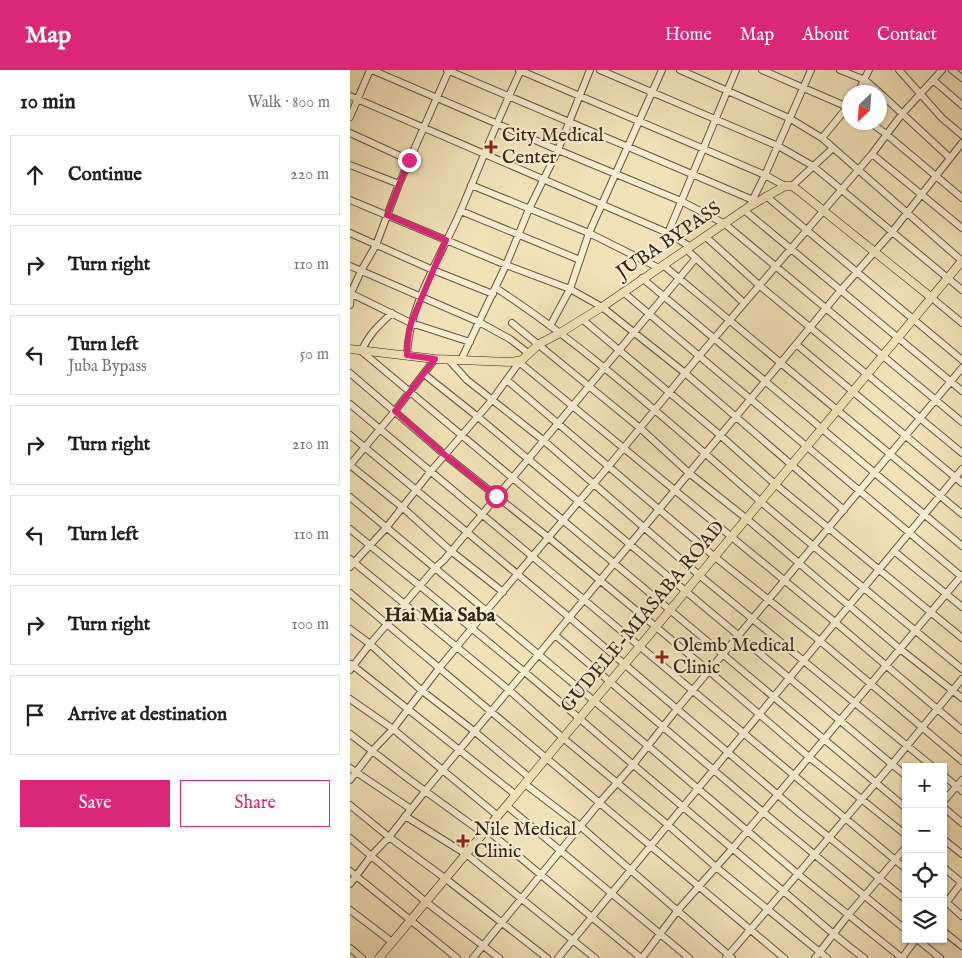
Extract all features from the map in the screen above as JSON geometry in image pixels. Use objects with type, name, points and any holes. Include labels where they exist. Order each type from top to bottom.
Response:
[{"type":"main road","name":"JUBA BYPASS","points":[[520,361],[539,344],[602,307],[642,278],[725,224],[749,205],[788,186]]},
{"type":"main road","points":[[788,186],[823,211],[932,298],[962,261]]},
{"type":"main road","name":"GUDELE-MIASABA ROAD","points":[[379,958],[932,298]]},
{"type":"main road","points":[[350,349],[435,359],[520,361]]},
{"type":"street","points":[[350,117],[371,70],[681,201],[725,224],[962,422]]},
{"type":"street","points":[[350,305],[351,293],[376,245],[399,184],[448,70],[692,174],[749,205],[791,249],[962,391]]},
{"type":"street","points":[[407,355],[411,323],[421,297],[520,70],[788,186],[833,148]]},
{"type":"street","points":[[462,360],[506,266],[529,209],[558,150],[590,70]]},
{"type":"street","points":[[600,70],[715,121],[778,146],[813,166],[962,290]]},
{"type":"street","points":[[550,326],[570,289],[589,233],[662,70]]},
{"type":"street","points":[[680,70],[789,118],[822,138],[962,261]]},
{"type":"street","points":[[668,233],[736,70]]},
{"type":"street","points":[[762,70],[842,103]]},
{"type":"street","points":[[749,205],[765,175],[811,70]]},
{"type":"street","points":[[840,70],[865,80],[870,85]]},
{"type":"street","points":[[862,85],[869,70]]},
{"type":"street","points":[[899,70],[942,118],[962,135]]},
{"type":"street","points":[[350,780],[353,770],[393,728],[421,690],[486,610],[549,538],[714,338],[842,190],[902,114],[942,70]]},
{"type":"street","points":[[952,70],[962,78]]},
{"type":"street","points":[[933,80],[962,106]]},
{"type":"street","points":[[350,96],[668,233],[687,248],[744,303]]},
{"type":"street","points":[[887,100],[950,158]]},
{"type":"street","points":[[822,138],[842,114]]},
{"type":"street","points":[[881,130],[962,198]]},
{"type":"street","points":[[350,132],[409,160]]},
{"type":"street","points":[[350,884],[458,750],[615,564],[841,290],[892,232],[962,143]]},
{"type":"street","points":[[872,154],[962,228]]},
{"type":"street","points":[[350,165],[399,184]]},
{"type":"street","points":[[471,185],[589,233],[661,266],[679,278],[962,514]]},
{"type":"street","points":[[766,196],[962,360]]},
{"type":"street","points":[[350,200],[506,266],[570,289],[602,307],[685,373],[844,510]]},
{"type":"street","points":[[460,211],[580,260]]},
{"type":"street","points":[[350,233],[433,270],[494,291],[537,315],[655,410],[760,501],[962,669]]},
{"type":"street","points":[[706,237],[760,286],[962,453]]},
{"type":"street","points":[[516,795],[351,666],[451,552],[527,458],[573,406],[696,258]]},
{"type":"street","points":[[350,266],[479,322],[510,339],[528,353]]},
{"type":"street","points":[[642,278],[962,546]]},
{"type":"street","points":[[350,734],[410,780],[485,832],[542,875],[591,918],[642,958],[678,910],[732,849],[962,576],[622,292]]},
{"type":"street","points":[[351,293],[411,323],[470,342]]},
{"type":"street","points":[[932,298],[962,323]]},
{"type":"street","points":[[392,313],[373,330],[360,350],[902,805]]},
{"type":"street","points":[[582,319],[618,351],[670,392],[775,484],[962,638]]},
{"type":"street","points":[[512,323],[640,428],[689,473],[747,519],[900,649],[962,698]]},
{"type":"street","points":[[796,344],[962,483]]},
{"type":"street","points":[[435,359],[350,465],[402,507],[451,552],[503,592]]},
{"type":"street","points":[[448,359],[467,380],[543,440],[699,575],[928,763]]},
{"type":"street","points":[[828,958],[716,867],[457,646],[351,562],[386,528],[430,471],[492,400],[520,361],[674,491],[785,580],[936,710],[962,730]]},
{"type":"street","points":[[473,958],[580,826],[632,766],[677,709],[962,368]]},
{"type":"street","points":[[350,372],[445,455],[549,538],[809,757],[902,832]]},
{"type":"street","points":[[424,374],[478,417],[902,773]]},
{"type":"street","points":[[508,380],[608,467],[820,641],[962,761]]},
{"type":"street","points":[[350,404],[902,866]]},
{"type":"street","points":[[350,436],[467,531],[624,665],[904,898]]},
{"type":"street","points":[[558,958],[962,469]]},
{"type":"street","points":[[350,497],[799,875],[902,958],[914,943]]},
{"type":"street","points":[[350,529],[524,672],[632,766],[864,958]]},
{"type":"street","points":[[894,551],[962,607]]},
{"type":"street","points":[[350,593],[784,958]]},
{"type":"street","points":[[350,630],[370,644],[421,690],[474,732],[527,781],[678,910],[729,957],[962,679]]},
{"type":"street","points":[[555,635],[763,812],[902,927]]},
{"type":"street","points":[[350,699],[393,728],[498,816]]},
{"type":"street","points":[[353,770],[411,809]]},
{"type":"street","points":[[947,778],[962,791]]},
{"type":"street","points":[[947,797],[962,780]]},
{"type":"street","points":[[350,805],[547,958]]},
{"type":"street","points":[[507,806],[660,936],[689,958]]},
{"type":"street","points":[[944,808],[962,823]]},
{"type":"street","points":[[405,816],[466,854],[595,958]]},
{"type":"street","points":[[350,838],[426,902],[500,958]]},
{"type":"street","points":[[947,841],[962,854]]},
{"type":"street","points":[[815,958],[849,914],[902,852]]},
{"type":"street","points":[[947,870],[962,883],[947,900]]},
{"type":"street","points":[[350,871],[457,958]]},
{"type":"street","points":[[947,905],[962,916]]},
{"type":"street","points":[[350,910],[392,942]]},
{"type":"street","points":[[947,934],[962,946]]},
{"type":"street","points":[[922,943],[940,958]]},
{"type":"street","points":[[350,948],[362,958]]},
{"type":"place","name":"City Medical Center","points":[[491,147]]},
{"type":"place","name":"Olemb Medical Clinic","points":[[662,657]]},
{"type":"place","name":"Nile Medical Clinic","points":[[463,841]]},
{"type":"district","name":"Hai Mia Saba","points":[[440,615]]},
{"type":"route","points":[[409,160],[387,215],[446,240],[411,323],[408,338],[407,355],[435,359],[395,411],[496,496]]}]
